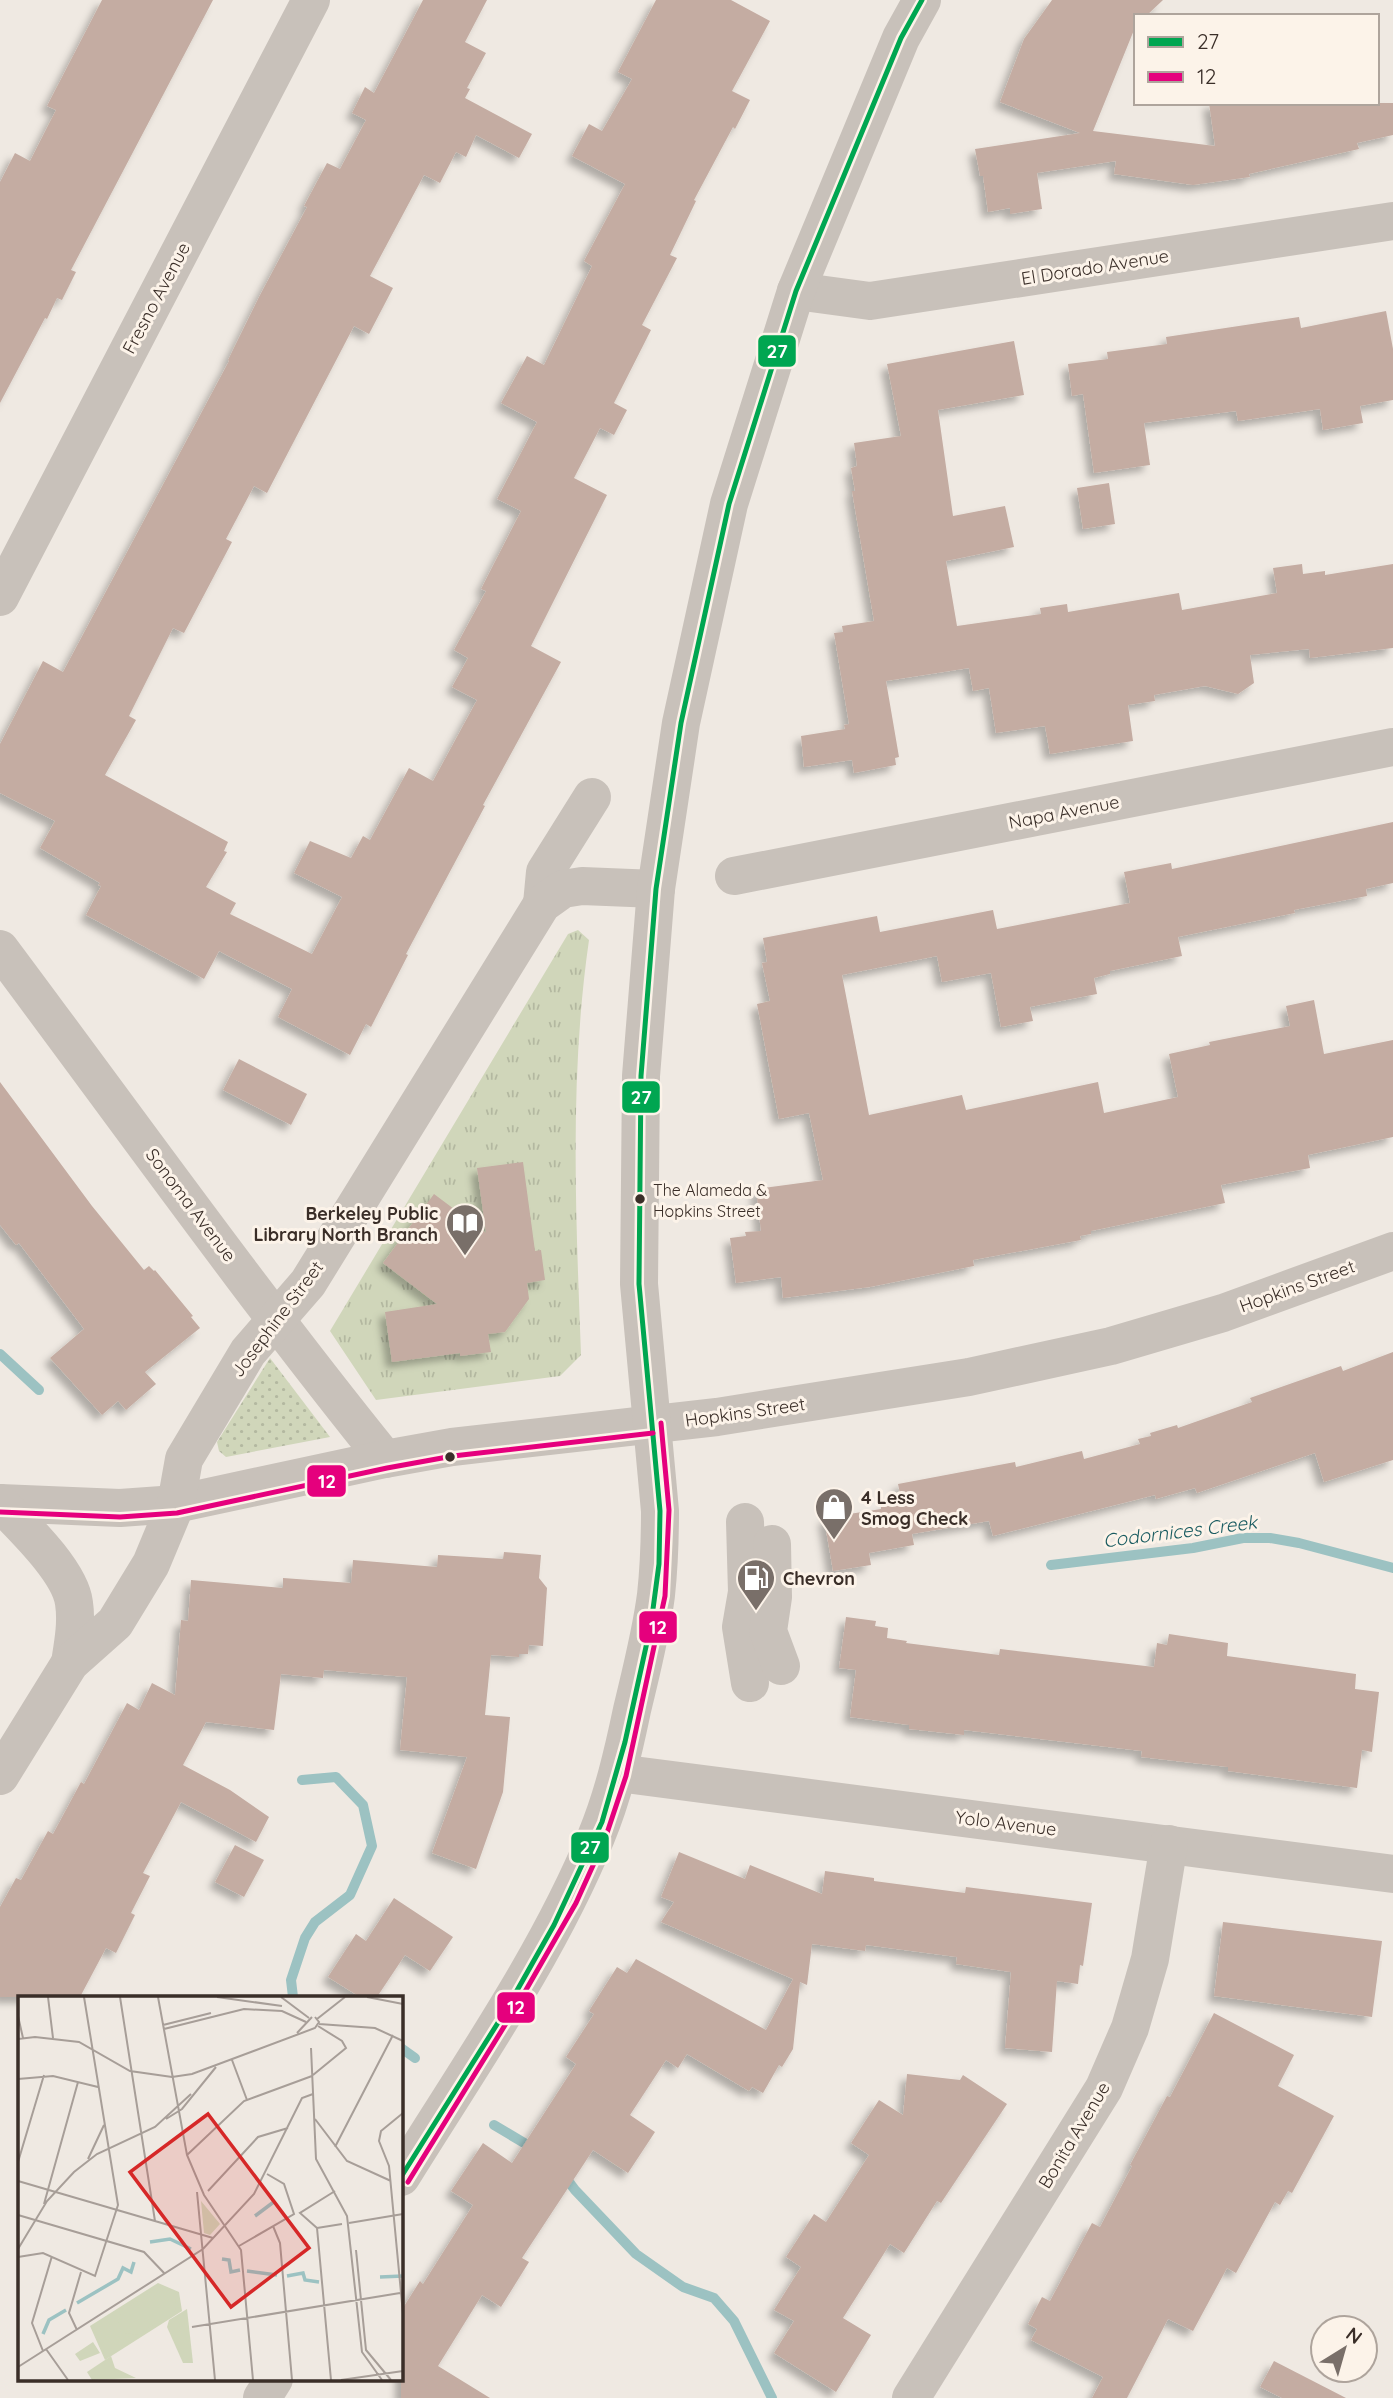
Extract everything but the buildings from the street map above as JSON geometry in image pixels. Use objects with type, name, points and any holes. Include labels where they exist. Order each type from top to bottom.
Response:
[{"type":"street","name":"Fresno Avenue","points":[[0,597],[312,0]]},
{"type":"street","points":[[402,2175],[508,2004],[568,1899],[597,1835],[618,1773],[656,1595],[660,1511],[639,1284],[641,1076],[656,890],[681,723],[729,504],[796,291],[901,38],[922,0]]},
{"type":"street","name":"El Dorado Avenue","points":[[796,291],[870,301],[1393,221]]},
{"type":"street","name":"Napa Avenue","points":[[734,876],[1393,747]]},
{"type":"street","name":"Josephine Street","points":[[542,904],[545,872],[593,797]]},
{"type":"street","name":"Josephine Street","points":[[0,1776],[70,1663],[115,1623],[151,1564],[176,1504],[184,1459],[248,1352],[308,1283],[542,904],[563,889],[582,886],[656,890]]},
{"type":"street","name":"Sonoma Avenue","points":[[0,949],[276,1320],[385,1459]]},
{"type":"street","name":"Hopkins Street","points":[[0,1503],[120,1508],[176,1504],[452,1447],[717,1417],[969,1377],[1111,1346],[1223,1313],[1393,1251]]},
{"type":"street","name":"Josephine Street","points":[[0,1503],[57,1566],[74,1601],[75,1633],[70,1663]]},
{"type":"street","points":[[758,1522],[773,1597],[765,1674]]},
{"type":"street","name":"Yolo Avenue","points":[[618,1773],[1393,1874]]},
{"type":"street","name":"Bonita Avenue","points":[[911,2398],[1104,2088],[1130,2028],[1150,1959],[1170,1844]]},
{"type":"street","points":[[262,2398],[273,2380]]},
{"type":"green space","points":[[578,930],[589,940],[576,1096],[581,1355],[560,1376],[376,1400],[330,1331],[568,934]]},
{"type":"green space","points":[[270,1358],[330,1437],[226,1457],[219,1451],[217,1442]]},
{"type":"waterway","name":"Codornices Creek","points":[[0,1354],[39,1390]]},
{"type":"waterway","name":"Codornices Creek","points":[[1051,1565],[1193,1548],[1243,1538],[1270,1538],[1393,1568]]},
{"type":"waterway","name":"Codornices Creek","points":[[293,1996],[291,1980],[305,1938],[315,1922],[350,1895],[372,1846],[363,1805],[336,1777],[302,1780]]},
{"type":"waterway","name":"Codornices Creek","points":[[402,2049],[415,2058]]},
{"type":"waterway","name":"Codornices Creek","points":[[494,2125],[536,2150]]},
{"type":"waterway","name":"Codornices Creek","points":[[563,2174],[636,2254],[683,2287],[714,2298],[734,2321],[772,2398]]},
{"type":"transit line","name":"27","points":[[402,2175],[506,2010],[554,1925],[602,1822],[625,1742],[651,1624],[659,1564],[660,1511],[639,1284],[641,1076],[656,889],[681,723],[729,504],[796,291],[901,38],[922,0]]},
{"type":"transit line","name":"12","points":[[408,2182],[515,2009],[576,1903],[605,1839],[626,1776],[665,1596],[669,1510],[661,1423]]},
{"type":"transit line","name":"12","points":[[0,1512],[120,1517],[177,1513],[453,1456],[653,1433]]},
{"type":"place","name":"The Alameda & Hopkins Street","points":[[640,1199]]},
{"type":"place","name":"Berkeley Public Library North Branch","points":[[465,1257]]},
{"type":"place","name":"4 Less Smog Check","points":[[834,1541]]},
{"type":"place","name":"Chevron","points":[[756,1612]]}]
